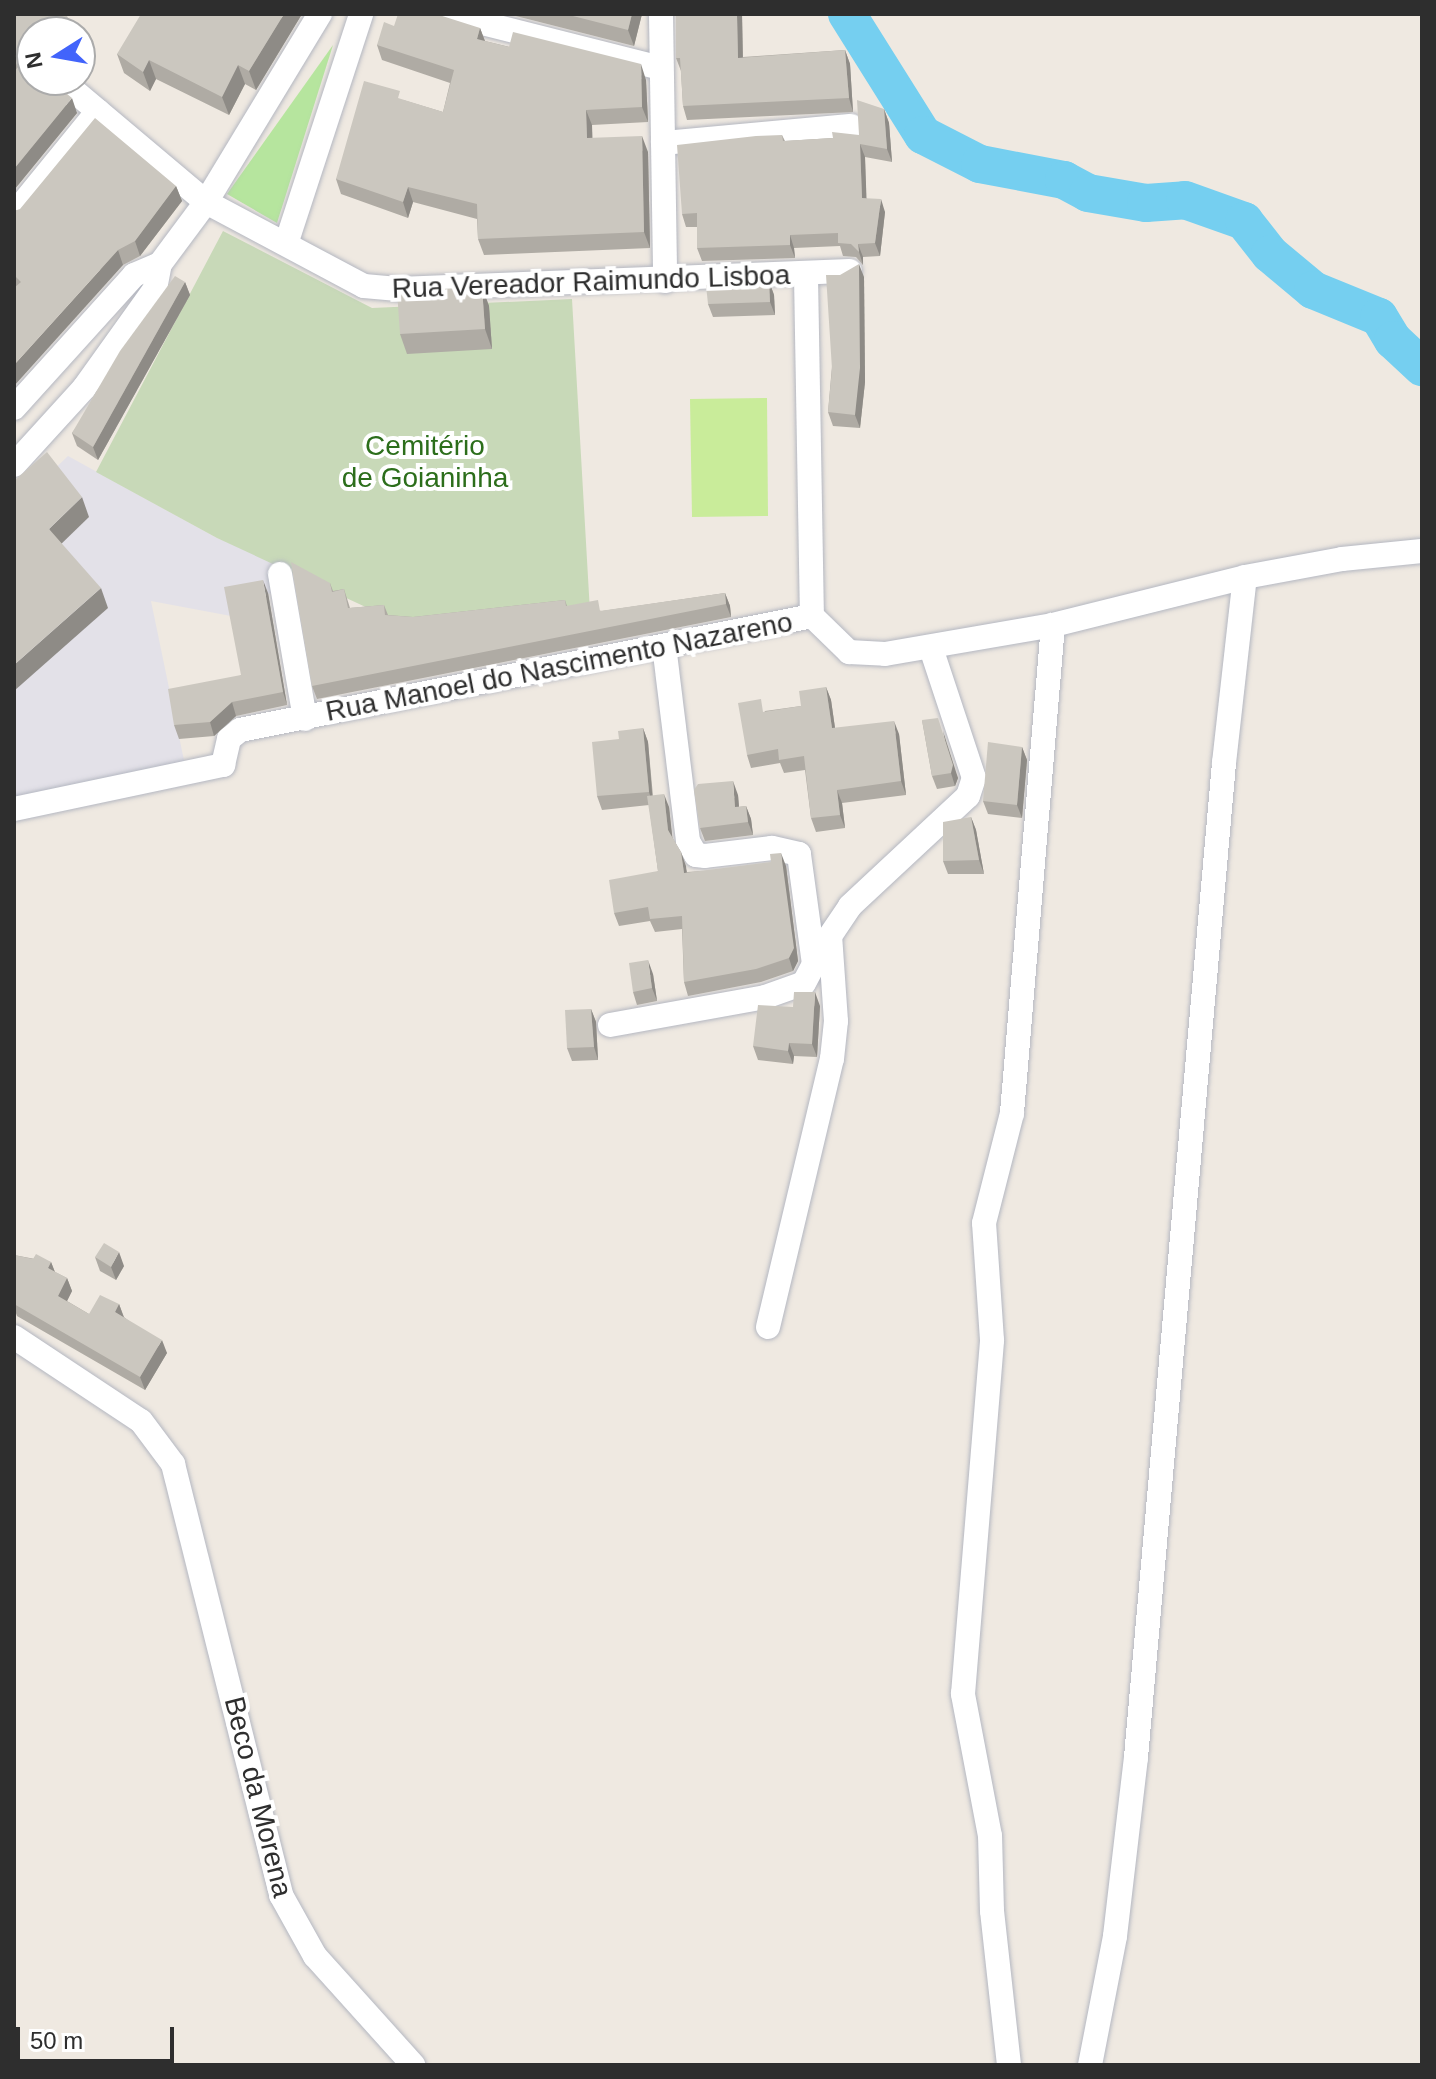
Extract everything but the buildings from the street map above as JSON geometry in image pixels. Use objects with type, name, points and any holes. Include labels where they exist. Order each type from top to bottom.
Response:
[{"type":"street","points":[[14,465],[104,361],[155,289],[160,264],[206,202],[320,14]]},
{"type":"street","points":[[287,241],[361,14]]},
{"type":"street","points":[[447,14],[660,68]]},
{"type":"street","points":[[661,14],[665,281]]},
{"type":"street","name":"Rua Vereador Raimundo Lisboa","points":[[80,96],[206,202],[287,241],[336,274],[378,289],[806,276],[850,271]]},
{"type":"street","points":[[14,214],[98,111]]},
{"type":"street","points":[[663,143],[851,126]]},
{"type":"street","points":[[14,408],[134,275],[160,264]]},
{"type":"street","name":"Rua Manoel do Nascimento Nazareno","points":[[14,809],[223,765],[231,735],[254,728],[812,616],[806,276]]},
{"type":"street","points":[[812,616],[849,652],[931,648],[1053,625],[1245,577],[1422,551]]},
{"type":"street","points":[[280,574],[305,719]]},
{"type":"street","points":[[1090,2065],[1115,1936],[1136,1757],[1224,763],[1245,577]]},
{"type":"street","points":[[1009,2065],[992,1911],[990,1836],[963,1694],[992,1340],[984,1223],[1012,1113],[1053,625]]},
{"type":"street","points":[[610,1025],[765,997],[804,983],[814,964],[799,854],[784,847],[696,855],[688,841],[664,646]]},
{"type":"street","points":[[768,1327],[832,1059],[836,1021],[830,936],[850,906],[968,796],[974,778],[931,648]]},
{"type":"street","name":"Beco da Morena","points":[[14,1337],[141,1421],[163,1446],[183,1493],[289,1914],[335,1980],[413,2065]]},
{"type":"shaded area","points":[[68,456],[217,538],[272,562],[277,592],[229,600],[231,616],[151,601],[186,770],[14,803],[14,508]]},
{"type":"green space","points":[[333,45],[277,223],[227,194]]},
{"type":"green space","name":"Cemitério de Goianinha","points":[[223,231],[372,308],[572,299],[590,612],[398,622],[217,538],[96,472]]},
{"type":"green space","points":[[767,398],[768,516],[692,517],[690,399]]},
{"type":"waterway","points":[[847,14],[923,135],[980,164],[1064,180],[1088,193],[1146,203],[1185,200],[1244,221],[1270,254],[1313,290],[1379,317],[1393,340],[1422,367]]}]
